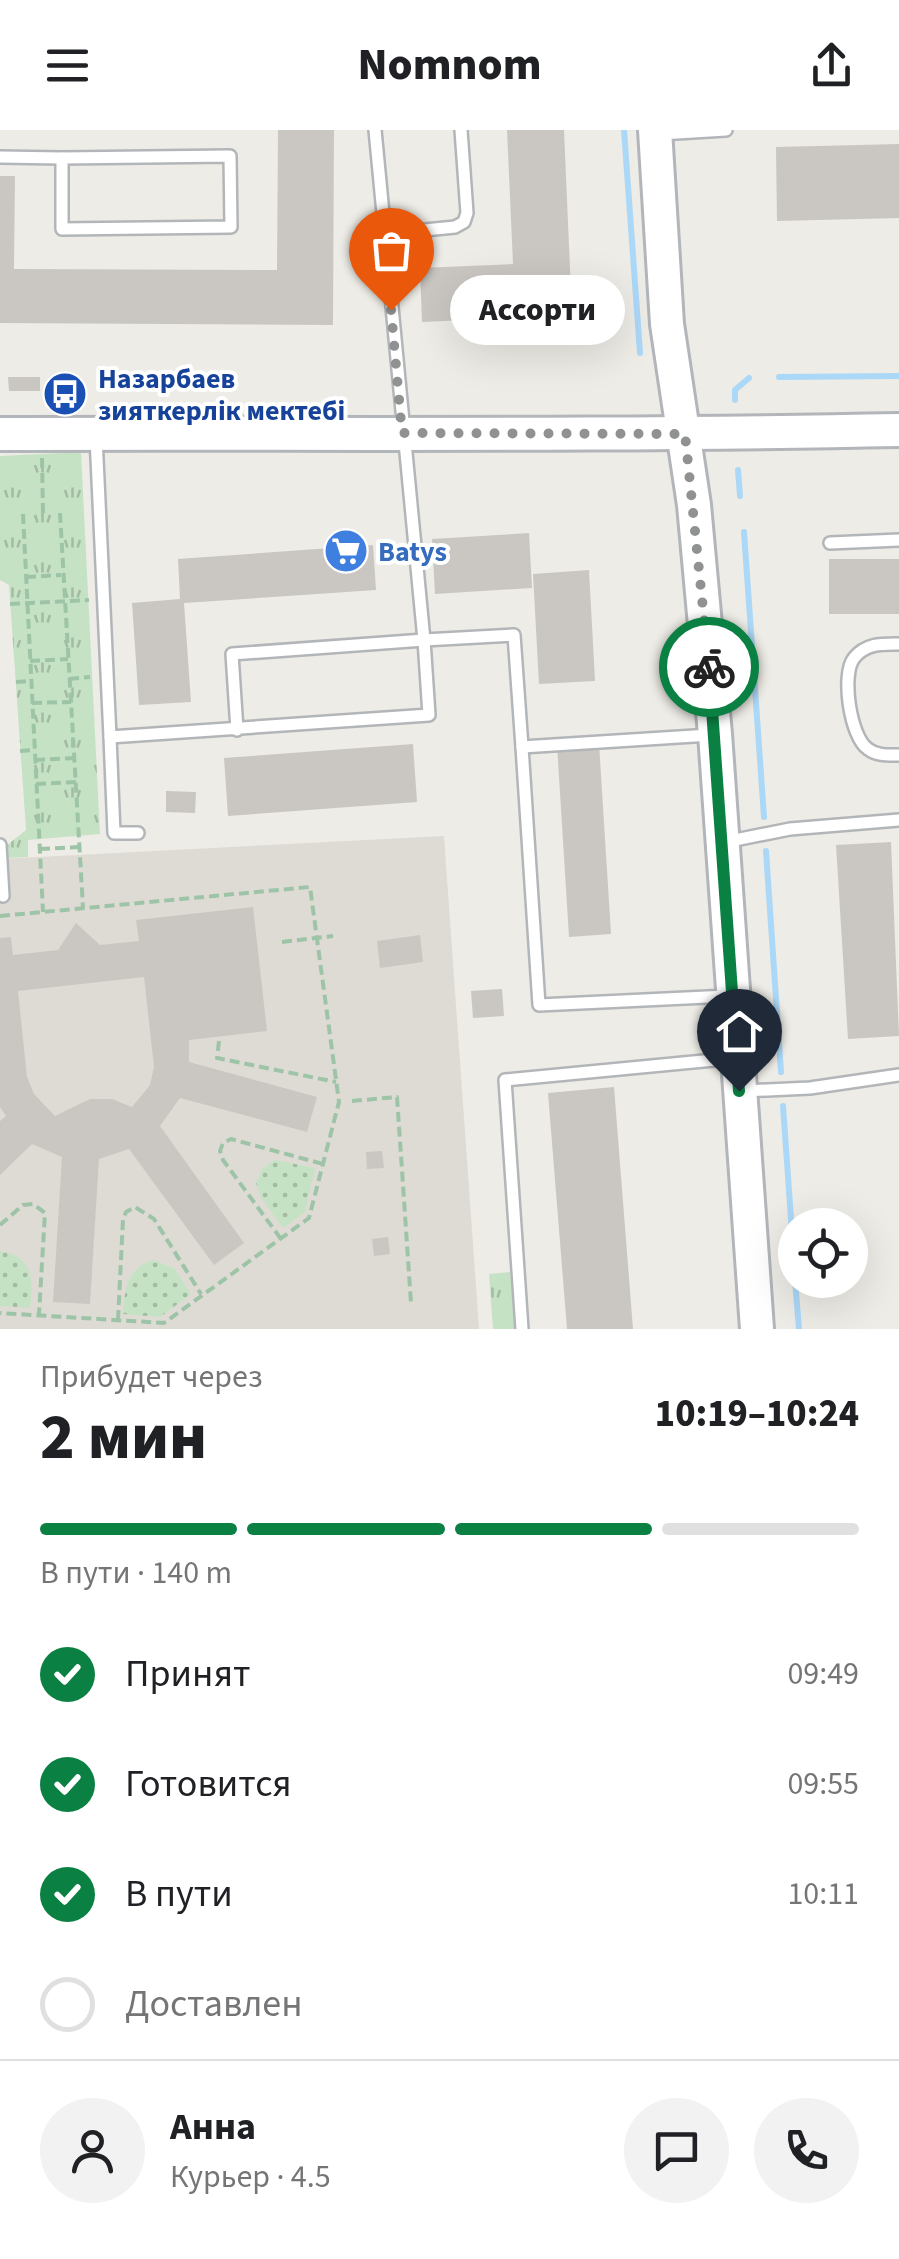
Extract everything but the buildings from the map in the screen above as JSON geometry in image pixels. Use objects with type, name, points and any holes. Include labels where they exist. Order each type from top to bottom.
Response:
[{"type":"street","points":[[656,132],[667,324],[685,434],[715,734],[757,1329]]},
{"type":"street","points":[[0,434],[685,434],[899,430]]},
{"type":"lane","points":[[110,737],[429,715],[376,130]]},
{"type":"lane","points":[[384,234],[455,227],[464,222],[467,213],[462,130]]},
{"type":"lane","points":[[656,132],[726,130]]},
{"type":"lane","points":[[0,157],[230,156],[231,227],[62,228],[62,158]]},
{"type":"lane","points":[[96,434],[114,833],[138,833]]},
{"type":"lane","points":[[830,543],[899,540]]},
{"type":"lane","points":[[238,730],[232,654],[514,635],[539,1005],[733,996]]},
{"type":"lane","points":[[899,644],[875,644],[861,651],[851,660],[848,672],[850,713],[859,740],[881,755],[899,755]]},
{"type":"lane","points":[[522,747],[715,734]]},
{"type":"lane","points":[[722,842],[790,829],[899,820]]},
{"type":"lane","points":[[0,845],[3,896]]},
{"type":"lane","points":[[522,1329],[505,1080],[737,1058]]},
{"type":"lane","points":[[739,1091],[810,1088],[899,1075]]},
{"type":"path","points":[[42,454],[43,514]]},
{"type":"path","points":[[60,513],[83,908]]},
{"type":"path","points":[[23,514],[43,912]]},
{"type":"path","points":[[26,577],[63,575]]},
{"type":"path","points":[[10,604],[89,600]]},
{"type":"path","points":[[30,661],[68,660]]},
{"type":"path","points":[[70,679],[92,677]]},
{"type":"path","points":[[16,682],[31,682]]},
{"type":"path","points":[[32,703],[71,702]]},
{"type":"path","points":[[20,751],[35,750]]},
{"type":"path","points":[[35,760],[74,758]]},
{"type":"path","points":[[36,784],[76,782]]},
{"type":"path","points":[[40,849],[80,846]]},
{"type":"path","points":[[0,916],[310,887],[339,1102],[309,1218],[164,1323],[0,1313]]},
{"type":"path","points":[[282,942],[333,936]]},
{"type":"path","points":[[219,1041],[217,1058],[336,1082]]},
{"type":"path","points":[[352,1101],[397,1097],[411,1303]]},
{"type":"path","points":[[281,1239],[223,1160],[223,1143],[232,1140],[323,1164]]},
{"type":"path","points":[[0,1225],[23,1205],[33,1204],[46,1213],[38,1314]]},
{"type":"path","points":[[118,1320],[123,1220],[126,1212],[135,1207],[154,1219],[202,1296]]},
{"type":"shaded area","points":[[444,836],[479,1329],[0,1329],[0,859]]},
{"type":"green space","points":[[81,452],[100,834],[28,840],[28,857],[7,858],[6,846],[26,830],[9,585],[0,580],[0,456]]},
{"type":"green space","points":[[275,1160],[315,1168],[305,1212],[283,1228],[261,1198],[256,1183],[263,1168]]},
{"type":"green space","points":[[0,1251],[19,1258],[29,1271],[30,1308],[0,1306]]},
{"type":"green space","points":[[153,1260],[174,1268],[191,1294],[160,1317],[123,1314],[132,1274]]},
{"type":"green space","points":[[510,1272],[515,1329],[493,1329],[489,1274]]},
{"type":"waterway","points":[[624,130],[640,353]]},
{"type":"waterway","points":[[779,377],[899,376]]},
{"type":"waterway","points":[[735,400],[735,390],[749,378]]},
{"type":"waterway","points":[[738,470],[740,496]]},
{"type":"waterway","points":[[744,532],[764,817]]},
{"type":"waterway","points":[[766,851],[781,1072]]},
{"type":"waterway","points":[[783,1106],[790,1208]]},
{"type":"waterway","points":[[796,1298],[799,1329]]},
{"type":"way so far","points":[[391,310],[402,433],[685,434],[709,667]]},
{"type":"place","name":"Ассорти","points":[[391,310]]},
{"type":"place","name":"Назарбаев зияткерлік мектебі","points":[[65,394]]},
{"type":"place","name":"Batys","points":[[346,551]]},
{"type":"route","points":[[709,667],[739,1091]]}]
